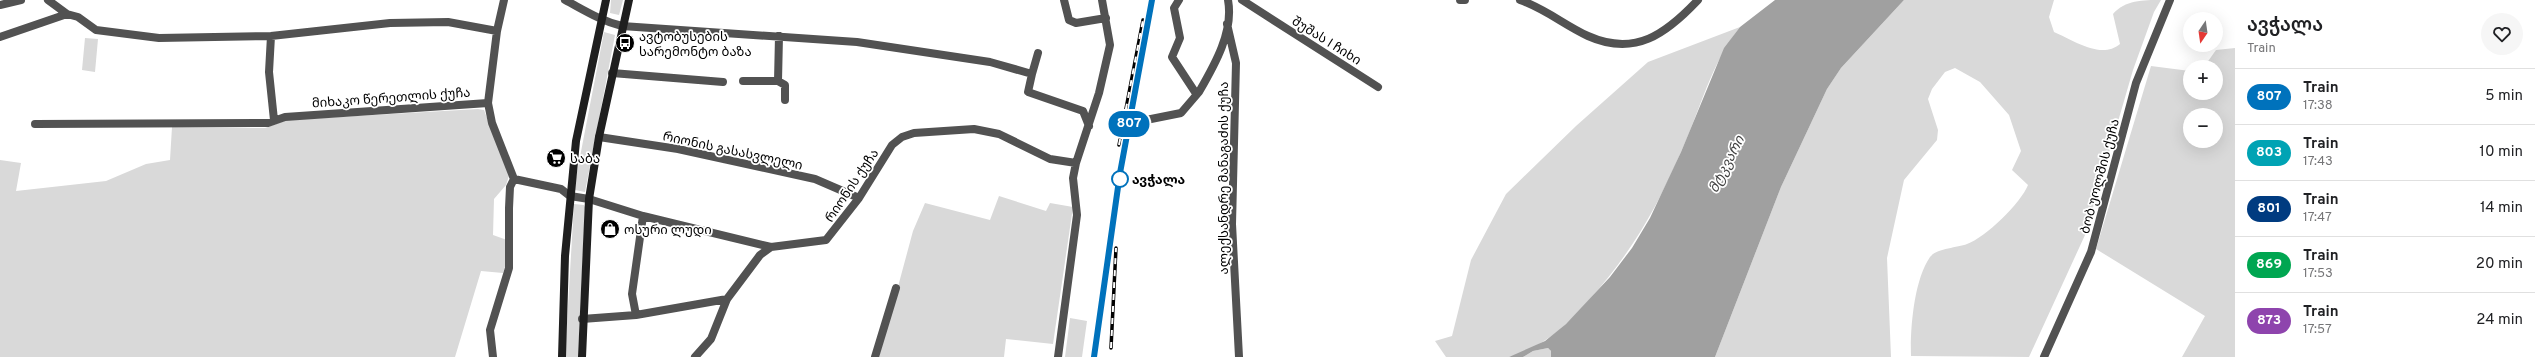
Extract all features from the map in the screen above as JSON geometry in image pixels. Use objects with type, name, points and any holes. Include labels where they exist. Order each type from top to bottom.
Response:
[{"type":"main road","points":[[562,357],[565,256],[578,130],[606,0]]},
{"type":"main road","points":[[582,357],[582,319],[589,199],[599,137],[622,26],[629,0]]},
{"type":"street","points":[[0,5],[21,0]]},
{"type":"street","points":[[48,0],[67,14],[78,18],[96,30],[130,35],[189,38],[271,36],[390,23],[448,22],[497,31]]},
{"type":"street","points":[[488,103],[497,31],[504,0]]},
{"type":"street","points":[[565,0],[594,15],[602,21],[622,26],[858,42],[990,62],[1032,74]]},
{"type":"street","points":[[1064,0],[1069,20],[1076,23],[1106,18]]},
{"type":"street","points":[[1058,357],[1077,215],[1073,178],[1076,164],[1089,126],[1110,45],[1102,0]]},
{"type":"street","points":[[1179,0],[1174,8],[1180,38],[1172,57],[1195,92],[1199,92]]},
{"type":"street","points":[[1146,120],[1181,113],[1199,92],[1216,61],[1227,24],[1230,8],[1228,0]]},
{"type":"street","name":"შუშას I ჩიხი","points":[[1242,0],[1378,87]]},
{"type":"street","points":[[1460,0],[1465,0]]},
{"type":"street","points":[[1520,0],[1540,6],[1588,36],[1615,45],[1641,43],[1677,23],[1698,0]]},
{"type":"street","name":"ბობ უოლშის ქუჩა","points":[[2044,357],[2091,252],[2136,83],[2170,0]]},
{"type":"street","points":[[0,38],[67,14]]},
{"type":"street","name":"ალექსანდრე მანაგაძის ქუჩა","points":[[1227,24],[1236,63],[1232,224],[1239,357]]},
{"type":"street","points":[[271,36],[269,72],[274,120]]},
{"type":"street","points":[[778,80],[779,36]]},
{"type":"street","points":[[1038,53],[1028,92],[1083,112],[1089,126]]},
{"type":"street","points":[[612,73],[723,82]]},
{"type":"street","points":[[743,80],[778,80],[785,85],[785,100]]},
{"type":"street","name":"მიხაკო წერეთლის ქუჩა","points":[[34,124],[268,123],[285,117],[488,103],[492,123],[514,179]]},
{"type":"street","name":"რიონის ქუჩა","points":[[771,247],[826,240],[859,198],[892,145],[902,137],[914,133],[974,129],[999,134],[1050,159],[1076,164]]},
{"type":"street","name":"რიონის გასასვლელი","points":[[599,137],[678,149],[814,179],[859,198]]},
{"type":"street","points":[[493,357],[490,330],[509,268],[510,187],[514,179],[561,189],[570,196],[589,199],[643,216],[771,247]]},
{"type":"street","points":[[636,315],[632,294],[643,216]]},
{"type":"street","points":[[695,357],[711,339],[727,299],[760,255],[771,247]]},
{"type":"street","points":[[875,357],[896,288]]},
{"type":"street","points":[[582,319],[636,315],[727,299]]},
{"type":"shaded area","points":[[611,0],[623,0],[619,15],[610,13]]},
{"type":"shaded area","points":[[1904,0],[2054,0],[2049,17],[2054,32],[2078,44],[2104,50],[2120,44],[2113,14],[2118,9],[2129,3],[2148,0],[2161,0],[2154,12],[2133,70],[2085,235],[2029,357],[1911,356],[1911,332],[1914,305],[1920,278],[1930,257],[1942,250],[1967,244],[1983,235],[2002,219],[2018,201],[2028,185],[2012,170],[2021,151],[2009,115],[1980,82],[1955,68],[1945,72],[1932,89],[1928,99],[1938,130],[1937,140],[1904,180],[1887,258],[1891,357],[1715,357],[1781,187],[1827,89],[1841,68]]},
{"type":"shaded area","points":[[1740,27],[1721,56],[1713,72],[1672,173],[1652,212],[1618,265],[1581,309],[1554,334],[1543,342],[1521,353],[1509,357],[1446,357],[1435,341],[1452,336],[1471,260],[1506,194],[1576,126],[1648,62]]},
{"type":"shaded area","points":[[604,32],[615,35],[585,192],[575,190],[574,188]]},
{"type":"shaded area","points":[[85,38],[98,39],[95,72],[82,70]]},
{"type":"shaded area","points":[[2235,48],[2235,357],[2182,357],[2205,316],[2096,249],[2151,66],[2183,70],[2183,100],[2223,100],[2223,60],[2209,60],[2215,52],[2223,52],[2223,49]]},
{"type":"shaded area","points":[[478,109],[484,110],[509,176],[506,185],[494,199],[493,235],[507,240],[506,264],[503,273],[481,271],[455,357],[0,357],[0,160],[21,163],[16,191],[106,181],[146,164],[170,160],[172,127],[265,128],[287,120]]},
{"type":"shaded area","points":[[999,196],[1046,211],[1050,203],[1073,207],[1053,344],[1006,339],[1004,357],[879,357],[913,231],[925,203],[990,220]]},
{"type":"shaded area","points":[[574,204],[584,205],[585,207],[578,357],[565,357]]},
{"type":"shaded area","points":[[1070,318],[1087,321],[1082,357],[1065,357]]},
{"type":"shaded area","points":[[1548,348],[1551,351],[1551,357],[1523,357],[1533,351]]},
{"type":"water","name":"მტკვარი","points":[[1775,0],[1904,0],[1841,68],[1827,89],[1781,187],[1715,357],[1551,357],[1551,351],[1548,348],[1533,351],[1523,357],[1509,357],[1545,341],[1566,324],[1610,277],[1632,248],[1650,218],[1681,152],[1724,48],[1740,27]]},
{"type":"railway","points":[[1094,357],[1120,173],[1152,0]]},
{"type":"railway","points":[[1119,145],[1143,20]]},
{"type":"railway","points":[[1111,348],[1116,248]]},
{"type":"train","name":"807","points":[[1094,357],[1120,173],[1152,0]]},
{"type":"place","name":"ავტობუსების სარემონტო ბაზა","points":[[625,43]]},
{"type":"place","name":"საბა","points":[[556,158]]},
{"type":"place","name":"ავჭალა","points":[[1120,179]]},
{"type":"place","name":"ოსური ლუდი","points":[[610,229]]}]
